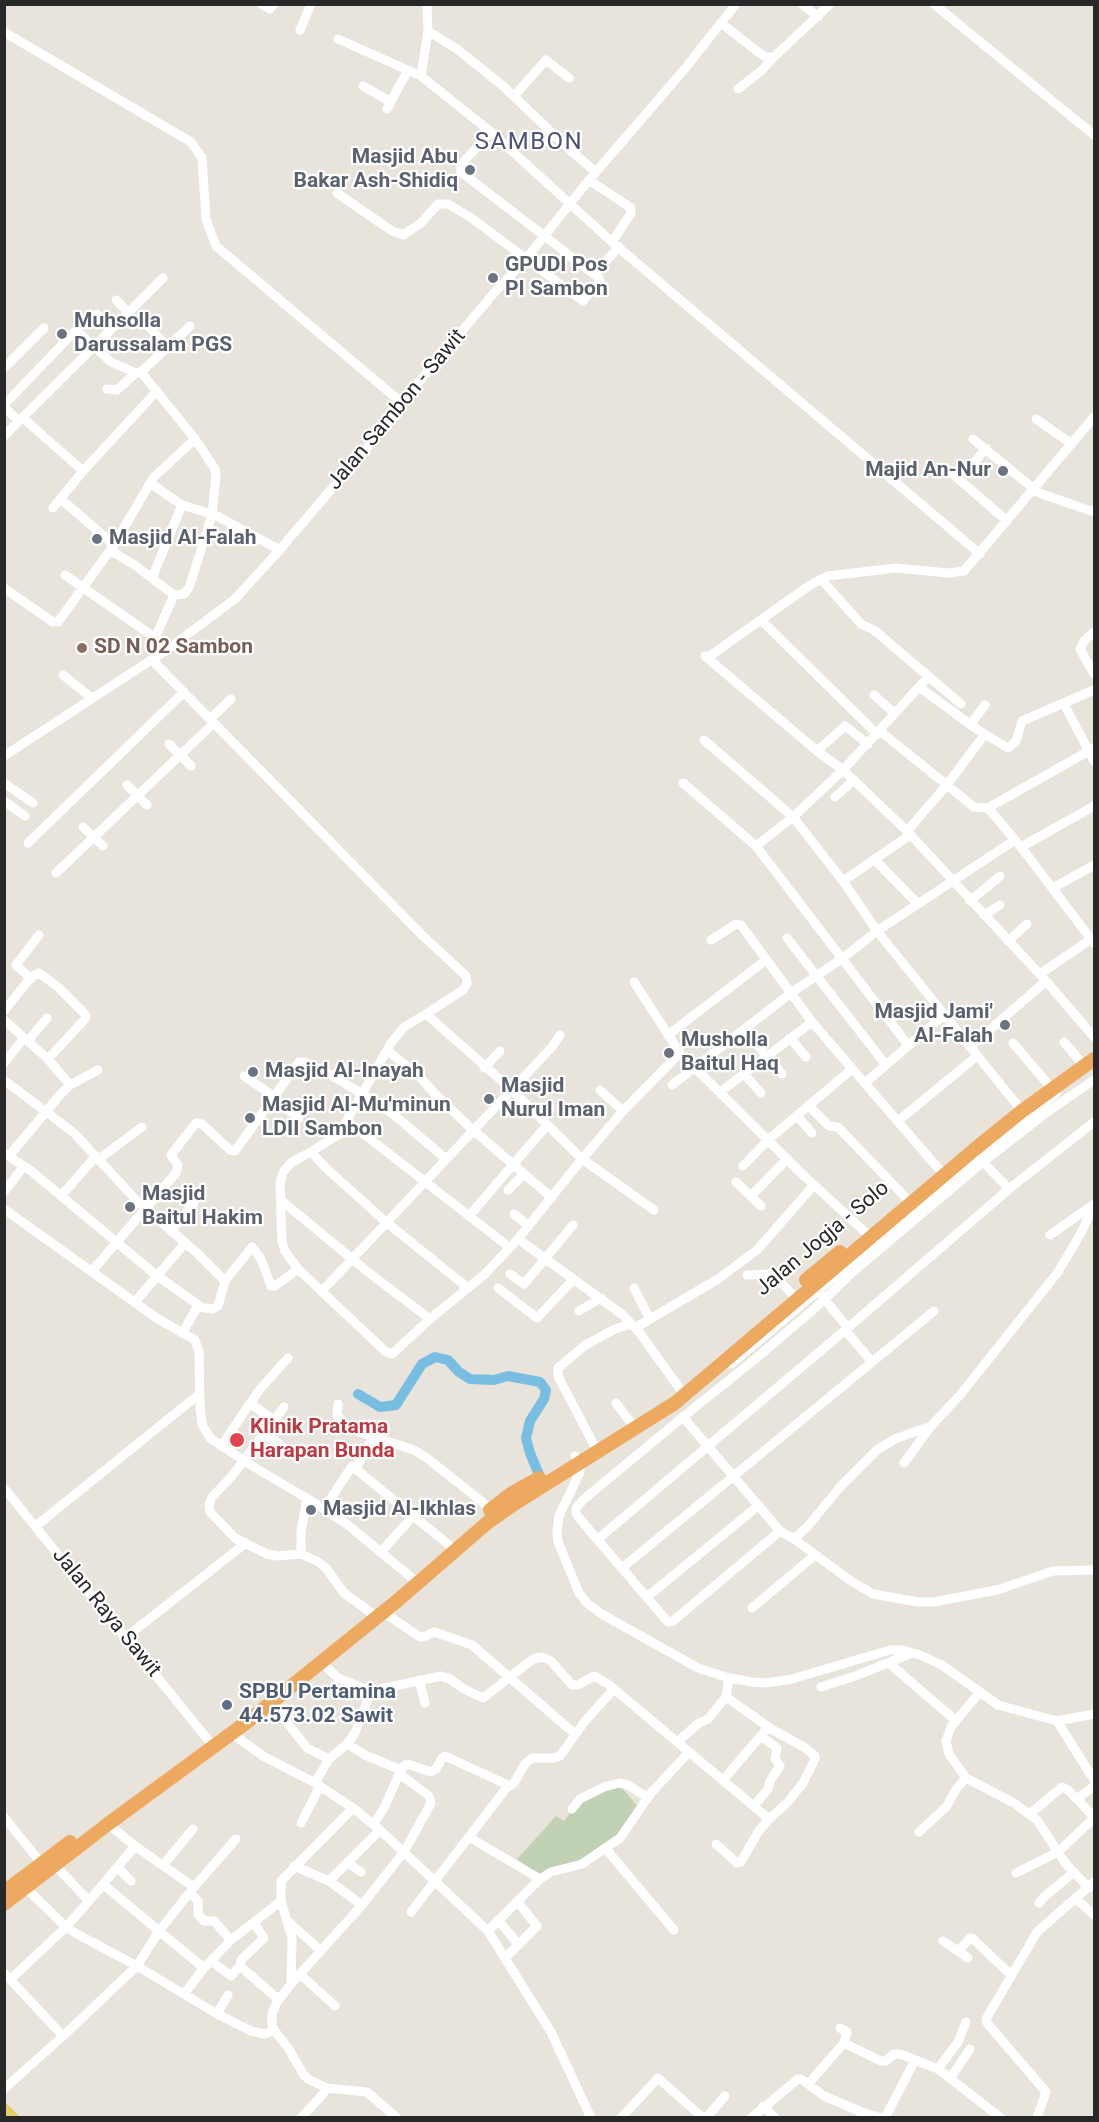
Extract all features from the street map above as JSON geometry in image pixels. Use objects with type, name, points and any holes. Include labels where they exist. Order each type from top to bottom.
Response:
[{"type":"highway","name":"Jalan Jogja - Solo","points":[[577,1460],[675,1403],[1047,1083],[1079,1060],[1094,1059]]},
{"type":"highway","name":"Jalan Jogja - Solo","points":[[1020,1108],[1094,1059]]},
{"type":"highway","name":"Jalan Jogja - Solo","points":[[577,1460],[594,1445],[680,1389],[791,1293],[812,1286],[865,1232],[905,1197],[942,1172]]},
{"type":"highway","points":[[414,1580],[449,1545],[512,1493],[577,1460]]},
{"type":"highway","points":[[4,1904],[27,1888],[48,1862],[210,1743],[231,1733],[321,1662],[414,1580],[487,1523],[577,1460]]},
{"type":"highway","points":[[4,1892],[108,1824],[239,1717],[376,1612]]},
{"type":"main road","points":[[4,2108],[14,2118]]},
{"type":"street","points":[[261,4],[270,9],[274,4]]},
{"type":"street","points":[[422,76],[428,31],[427,4]]},
{"type":"street","name":"Jalan Sambon - Sawit","points":[[4,756],[168,649],[225,608],[255,578],[370,444],[494,293],[525,260],[736,4]]},
{"type":"street","points":[[802,4],[818,17]]},
{"type":"street","points":[[738,89],[762,71],[830,4]]},
{"type":"street","points":[[934,4],[1095,135]]},
{"type":"street","points":[[300,30],[310,5]]},
{"type":"street","points":[[721,23],[758,52],[773,58]]},
{"type":"street","points":[[428,31],[457,49],[514,96],[596,172]]},
{"type":"street","points":[[4,32],[191,142],[202,158],[206,219],[216,246],[402,403]]},
{"type":"street","points":[[338,39],[422,76],[491,132],[615,244],[980,554]]},
{"type":"street","points":[[514,96],[546,60],[569,78]]},
{"type":"street","points":[[363,86],[389,106],[408,70]]},
{"type":"street","points":[[337,193],[392,231],[403,235],[421,223],[438,204],[448,204],[470,217],[581,301],[584,300],[600,281],[594,274],[460,170],[466,159],[491,132]]},
{"type":"street","points":[[589,180],[631,208],[631,213],[615,244],[594,274]]},
{"type":"street","points":[[4,436],[163,279]]},
{"type":"street","points":[[116,300],[128,312]]},
{"type":"street","points":[[97,314],[111,329]]},
{"type":"street","points":[[142,320],[168,347]]},
{"type":"street","points":[[107,389],[120,388],[190,326]]},
{"type":"street","points":[[4,368],[44,328]]},
{"type":"street","points":[[61,499],[112,547],[174,595],[184,594],[189,588],[212,515],[215,472],[195,439],[157,391],[138,373],[111,362],[76,330],[4,406],[83,471]]},
{"type":"street","points":[[53,508],[83,471],[157,391]]},
{"type":"street","points":[[1095,417],[968,568],[957,573],[896,568],[831,575],[821,579],[706,657],[854,780],[908,833],[1095,1037]]},
{"type":"street","points":[[1036,419],[1072,444]]},
{"type":"street","points":[[4,588],[53,622],[57,622],[112,547],[150,483],[165,465],[195,439]]},
{"type":"street","points":[[974,439],[1034,490],[1048,498],[1094,512]]},
{"type":"street","points":[[972,465],[986,448]]},
{"type":"street","points":[[946,469],[1007,521]]},
{"type":"street","points":[[150,483],[182,505],[212,515],[280,550]]},
{"type":"street","points":[[152,578],[182,505]]},
{"type":"street","points":[[65,575],[168,649]]},
{"type":"street","points":[[821,579],[861,624],[874,630],[962,704]]},
{"type":"street","points":[[155,638],[174,595]]},
{"type":"street","points":[[761,620],[878,732],[972,806],[988,808],[1092,749]]},
{"type":"street","points":[[1094,631],[1080,649],[1095,674]]},
{"type":"street","points":[[152,660],[421,934],[466,976],[467,983],[463,990],[404,1027],[387,1050],[339,1134],[311,1152],[296,1158],[284,1172],[280,1184],[283,1247],[294,1272],[322,1291],[388,1354],[392,1354],[485,1274],[518,1239],[623,1111],[680,1053]]},
{"type":"street","points":[[63,675],[92,698]]},
{"type":"street","points":[[756,846],[793,817],[843,770],[929,676]]},
{"type":"street","points":[[919,687],[970,725],[1003,746],[1010,747],[1016,741],[1022,721],[1095,690]]},
{"type":"street","points":[[28,843],[184,692]]},
{"type":"street","points":[[874,695],[895,714]]},
{"type":"street","points":[[56,873],[180,755],[231,699]]},
{"type":"street","points":[[1064,704],[1092,749],[1095,761]]},
{"type":"street","points":[[970,725],[985,705]]},
{"type":"street","points":[[817,751],[845,726],[868,744]]},
{"type":"street","points":[[843,881],[908,833],[985,734]]},
{"type":"street","points":[[704,740],[793,817],[843,881],[877,931],[1020,1108]]},
{"type":"street","points":[[169,744],[191,766]]},
{"type":"street","points":[[834,797],[854,780]]},
{"type":"street","points":[[4,783],[33,803]]},
{"type":"street","points":[[682,783],[756,846],[908,1045]]},
{"type":"street","points":[[126,785],[147,805]]},
{"type":"street","points":[[4,801],[25,816]]},
{"type":"street","points":[[672,1085],[791,993],[843,958],[877,931],[1018,844],[1095,806]]},
{"type":"street","points":[[970,1047],[1092,935],[988,808]]},
{"type":"street","points":[[84,827],[103,846]]},
{"type":"street","points":[[874,859],[918,904]]},
{"type":"street","points":[[1053,888],[1095,865]]},
{"type":"street","points":[[970,901],[1000,876]]},
{"type":"street","points":[[984,915],[1000,905]]},
{"type":"street","points":[[711,940],[739,924],[812,1022],[942,1172]]},
{"type":"street","points":[[1008,941],[1027,924]]},
{"type":"street","points":[[31,978],[16,965],[39,935]]},
{"type":"street","points":[[787,938],[886,1065]]},
{"type":"street","points":[[668,1035],[766,960]]},
{"type":"street","points":[[4,1011],[31,978],[42,974],[86,1016],[48,1059]]},
{"type":"street","points":[[634,982],[680,1053],[865,1232]]},
{"type":"street","points":[[426,1014],[484,1068],[511,1089],[582,1159],[654,1210]]},
{"type":"street","points":[[865,1083],[945,1015]]},
{"type":"street","points":[[4,1063],[47,1018]]},
{"type":"street","points":[[4,1020],[48,1059],[70,1085]]},
{"type":"street","points":[[720,1092],[812,1022]]},
{"type":"street","points":[[744,1029],[782,1074]]},
{"type":"street","points":[[322,1291],[552,1047],[560,1035]]},
{"type":"street","points":[[790,1038],[806,1057]]},
{"type":"street","points":[[1064,1042],[1079,1060]]},
{"type":"street","points":[[1013,1043],[1047,1083]]},
{"type":"street","points":[[387,1050],[420,1077],[473,1130],[551,1197]]},
{"type":"street","points":[[484,1068],[500,1051]]},
{"type":"street","points":[[898,1121],[977,1056]]},
{"type":"street","points":[[872,1362],[825,1299],[812,1286],[979,1155],[1094,1059]]},
{"type":"street","points":[[92,1271],[177,1170],[177,1163],[171,1156],[172,1153],[197,1122],[233,1152],[274,1099],[297,1064],[301,1062],[324,1071],[393,1114],[446,1159]]},
{"type":"street","points":[[743,1166],[768,1140],[852,1069]]},
{"type":"street","points":[[98,1070],[70,1085],[7,1154],[156,1275],[200,1306],[210,1309],[218,1306],[225,1281],[252,1247],[261,1259],[271,1286],[274,1287],[294,1272]]},
{"type":"street","points":[[744,1074],[761,1093]]},
{"type":"street","points":[[244,1076],[299,1118]]},
{"type":"street","points":[[4,1080],[47,1110],[74,1133],[146,1209],[197,1253],[225,1281]]},
{"type":"street","points":[[780,1531],[668,1623],[576,1513],[576,1508],[748,1365],[855,1270],[984,1162],[1050,1110],[1095,1080]]},
{"type":"street","points":[[600,1090],[623,1111]]},
{"type":"street","points":[[809,1106],[829,1125],[838,1127],[905,1197]]},
{"type":"street","points":[[797,1116],[812,1132]]},
{"type":"street","points":[[347,1121],[426,1180],[509,1247]]},
{"type":"street","points":[[598,1539],[1009,1189],[1095,1122]]},
{"type":"street","points":[[468,1216],[547,1125]]},
{"type":"street","points":[[61,1196],[97,1157],[142,1127]]},
{"type":"street","points":[[311,1152],[386,1222],[468,1288]]},
{"type":"street","points":[[751,1196],[787,1159]]},
{"type":"street","points":[[984,1162],[1009,1189]]},
{"type":"street","points":[[4,1192],[24,1166]]},
{"type":"street","points":[[508,1190],[524,1174]]},
{"type":"street","points":[[736,1182],[761,1206]]},
{"type":"street","points":[[594,1445],[558,1376],[558,1368],[584,1346],[615,1329],[633,1326],[650,1319],[718,1280],[757,1250],[814,1185]]},
{"type":"street","points":[[282,1201],[430,1319]]},
{"type":"street","points":[[171,1231],[194,1203]]},
{"type":"street","points":[[1050,1235],[1094,1204]]},
{"type":"street","points":[[904,1463],[931,1426],[960,1395],[1042,1295],[1067,1258],[1094,1204]]},
{"type":"street","points":[[4,1209],[158,1319],[193,1338],[197,1343],[198,1395],[202,1424],[208,1436],[243,1461],[324,1509],[414,1580]]},
{"type":"street","points":[[514,1214],[529,1226]]},
{"type":"street","points":[[510,1274],[524,1284],[573,1226]]},
{"type":"street","points":[[518,1239],[601,1298],[633,1326],[680,1389]]},
{"type":"street","points":[[135,1302],[184,1243]]},
{"type":"street","points":[[747,1275],[773,1274],[791,1293]]},
{"type":"street","points":[[498,1288],[537,1318],[573,1280]]},
{"type":"street","points":[[634,1288],[650,1319]]},
{"type":"street","points":[[579,1311],[601,1298]]},
{"type":"street","points":[[183,1332],[194,1310],[200,1306]]},
{"type":"street","points":[[622,1568],[934,1311]]},
{"type":"street","points":[[221,1446],[273,1374],[288,1358]]},
{"type":"street","points":[[36,1526],[198,1395]]},
{"type":"street","points":[[616,1403],[631,1423]]},
{"type":"street","points":[[251,1404],[272,1419],[271,1424]]},
{"type":"street","points":[[338,1404],[337,1416],[344,1424],[353,1430],[381,1440]]},
{"type":"street","points":[[284,1407],[232,1476],[216,1492],[209,1504],[210,1512],[221,1525],[234,1538],[267,1554],[277,1556],[301,1554],[321,1564],[344,1593],[420,1637],[434,1632],[472,1645],[575,1734]]},
{"type":"street","points":[[683,1417],[780,1531],[873,1594],[926,1603],[997,1590],[1053,1571],[1095,1570]]},
{"type":"street","points":[[794,1539],[808,1526],[841,1486],[878,1449],[931,1426]]},
{"type":"street","points":[[264,1434],[281,1445]]},
{"type":"street","points":[[905,1436],[916,1447]]},
{"type":"street","points":[[356,1468],[375,1438],[414,1450],[491,1509]]},
{"type":"street","points":[[577,1460],[578,1476],[561,1509],[557,1532],[561,1550],[579,1593],[592,1608],[613,1622],[698,1668],[728,1680],[766,1683],[890,1650],[908,1651],[942,1665],[998,1705],[1057,1721],[1095,1714]]},
{"type":"street","points":[[324,1509],[352,1466],[449,1545]]},
{"type":"street","name":"Jalan Raya Sawit","points":[[4,1488],[210,1743]]},
{"type":"street","points":[[301,1554],[301,1532],[307,1498]]},
{"type":"street","points":[[647,1597],[758,1506]]},
{"type":"street","points":[[381,1552],[414,1515]]},
{"type":"street","points":[[126,1637],[246,1543]]},
{"type":"street","points":[[752,1608],[815,1555]]},
{"type":"street","points":[[821,1687],[890,1664],[908,1651]]},
{"type":"street","points":[[321,1662],[338,1678],[371,1691],[419,1680],[446,1677],[483,1698],[528,1662],[540,1657],[551,1661],[572,1685],[578,1685],[594,1676],[614,1689],[769,1819]]},
{"type":"street","points":[[890,1664],[955,1720]]},
{"type":"street","points":[[419,1680],[424,1703]]},
{"type":"street","points":[[677,1742],[699,1723],[708,1719],[725,1695],[728,1680]]},
{"type":"street","points":[[411,1912],[508,1786],[513,1785],[522,1767],[532,1758],[557,1758],[614,1689]]},
{"type":"street","points":[[301,1824],[329,1759],[347,1744],[362,1719],[371,1691]]},
{"type":"street","points":[[979,1693],[955,1720],[947,1737],[947,1749],[966,1778],[1014,1803],[1037,1820],[1074,1872],[1092,1885],[1037,1932],[986,2019],[990,2027],[1046,2092],[1040,2116]]},
{"type":"street","points":[[716,1844],[739,1863],[769,1819],[788,1803],[803,1783],[815,1759],[815,1755],[804,1747],[769,1727],[725,1695]]},
{"type":"street","points":[[271,1702],[307,1748],[329,1759]]},
{"type":"street","points":[[1057,1721],[1095,1780]]},
{"type":"street","points":[[724,1779],[769,1727]]},
{"type":"street","points":[[231,1733],[263,1756],[318,1785],[353,1808],[377,1827],[488,1931],[551,2032],[591,2118]]},
{"type":"street","points":[[754,1806],[768,1789],[770,1781],[780,1766],[775,1759],[777,1748],[761,1736]]},
{"type":"street","points":[[347,1744],[400,1772],[431,1799],[404,1852],[362,1905],[291,1984],[279,2000],[271,2019],[274,2030],[289,2049],[303,2074],[318,2085],[327,2088],[367,2092],[397,2118]]},
{"type":"street","points":[[488,1931],[540,1879],[551,1872],[582,1864],[606,1849],[627,1830],[648,1798],[689,1752]]},
{"type":"street","points":[[329,1881],[348,1863],[377,1827],[400,1772],[408,1764],[430,1772],[436,1769],[445,1756],[508,1786]]},
{"type":"street","points":[[919,1832],[946,1808],[957,1788],[966,1778]]},
{"type":"street","points":[[572,1809],[580,1799],[619,1783],[628,1785],[648,1798]]},
{"type":"street","points":[[1077,1799],[1095,1786]]},
{"type":"street","points":[[1016,1873],[1058,1852],[1095,1818],[1068,1790],[1062,1787],[1030,1814]]},
{"type":"street","points":[[291,1984],[292,1938],[279,1902],[281,1881],[353,1808]]},
{"type":"street","points":[[4,1817],[89,1901]]},
{"type":"street","points":[[108,1824],[192,1890],[198,1901],[198,1914],[204,1921],[214,1921],[231,1940]]},
{"type":"street","points":[[163,1865],[193,1829]]},
{"type":"street","points":[[469,1838],[540,1879]]},
{"type":"street","points":[[4,2089],[137,1966],[159,1930],[236,1839]]},
{"type":"street","points":[[63,2036],[8,1976],[66,1927],[135,1846]]},
{"type":"street","points":[[606,1849],[674,1930]]},
{"type":"street","points":[[348,1863],[361,1872]]},
{"type":"street","points":[[294,1866],[329,1881],[362,1905]]},
{"type":"street","points":[[117,1868],[131,1881]]},
{"type":"street","points":[[1039,1904],[1074,1872]]},
{"type":"street","points":[[104,1885],[159,1930],[231,1977],[240,1966],[241,1960],[264,1939],[254,1923]]},
{"type":"street","points":[[27,1888],[66,1927],[217,2014],[251,2031],[265,2034],[274,2030]]},
{"type":"street","points":[[1075,1898],[1095,1916]]},
{"type":"street","points":[[505,1958],[537,1926],[518,1901]]},
{"type":"street","points":[[184,1994],[231,1940],[279,1902]]},
{"type":"street","points":[[498,1920],[519,1945]]},
{"type":"street","points":[[288,1922],[321,1951]]},
{"type":"street","points":[[958,1951],[970,1938],[973,1939],[1012,1972]]},
{"type":"street","points":[[943,1941],[968,1958]]},
{"type":"street","points":[[240,1966],[279,2000]]},
{"type":"street","points":[[300,1974],[335,2006]]},
{"type":"street","points":[[217,2014],[228,1995]]},
{"type":"street","points":[[938,2069],[958,2042],[966,2022]]},
{"type":"street","points":[[808,2084],[844,2043],[847,2032],[840,2028]]},
{"type":"street","points":[[844,2043],[881,2061],[886,2061],[894,2054],[938,2069],[1002,2118]]},
{"type":"street","points":[[951,2078],[970,2049]]},
{"type":"street","points":[[751,2118],[798,2079],[824,2096],[862,2115],[884,2118],[915,2060]]},
{"type":"street","points":[[621,2118],[658,2078],[705,2118],[725,2096]]},
{"type":"street","points":[[301,2118],[327,2088]]},
{"type":"street","points":[[763,2106],[775,2118]]},
{"type":"green space","points":[[616,1785],[622,1788],[639,1808],[622,1832],[599,1852],[539,1877],[517,1859],[556,1816],[564,1821],[579,1802]]},
{"type":"waterway","points":[[358,1394],[380,1407],[396,1405],[422,1364],[435,1357],[448,1360],[459,1372],[470,1379],[494,1380],[508,1376],[540,1382],[546,1390],[544,1399],[530,1421],[526,1438],[543,1484]]},
{"type":"place","name":"Masjid Abu Bakar Ash-Shidiq","points":[[470,170]]},
{"type":"place","name":"GPUDI Pos PI Sambon","points":[[493,278]]},
{"type":"place","name":"Muhsolla Darussalam PGS","points":[[62,334]]},
{"type":"place","name":"Majid An-Nur","points":[[1003,471]]},
{"type":"place","name":"Masjid Al-Falah","points":[[97,539]]},
{"type":"place","name":"SD N 02 Sambon","points":[[82,648]]},
{"type":"place","name":"Masjid Jami' Al-Falah","points":[[1005,1025]]},
{"type":"place","name":"Musholla Baitul Haq","points":[[669,1053]]},
{"type":"place","name":"Masjid Al-Inayah","points":[[253,1072]]},
{"type":"place","name":"Masjid Nurul Iman","points":[[489,1099]]},
{"type":"place","name":"Masjid Al-Mu'minun LDII Sambon","points":[[250,1118]]},
{"type":"place","name":"Masjid Baitul Hakim","points":[[130,1207]]},
{"type":"place","name":"Klinik Pratama Harapan Bunda","points":[[237,1440]]},
{"type":"place","name":"Masjid Al-Ikhlas","points":[[311,1510]]},
{"type":"place","name":"SPBU Pertamina 44.573.02 Sawit","points":[[227,1705]]},
{"type":"district","name":"SAMBON","points":[[529,143]]}]
